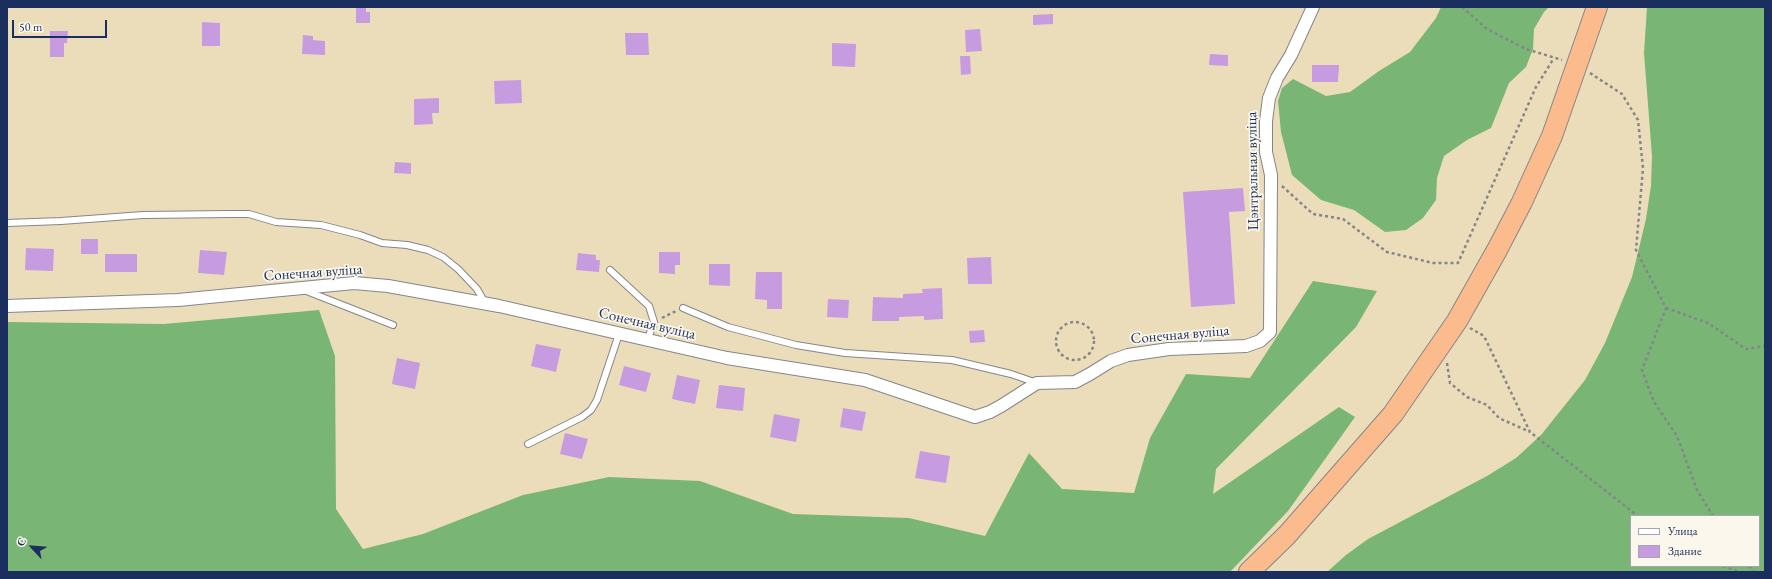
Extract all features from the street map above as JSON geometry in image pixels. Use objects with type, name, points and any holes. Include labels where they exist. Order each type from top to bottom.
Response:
[{"type":"highway","points":[[1249,572],[1287,535],[1393,414],[1457,321],[1522,202],[1552,136],[1597,7]]},
{"type":"street","name":"Цэнтральная вуліца","points":[[1260,341],[1270,332],[1271,313],[1271,175],[1266,152],[1266,121],[1269,98],[1277,78],[1292,55],[1313,7]]},
{"type":"street","name":"Сонечная вуліца","points":[[7,306],[178,300],[354,283],[388,286],[486,304],[727,358],[864,380],[975,417],[996,409],[1037,382],[1075,382],[1111,361],[1128,355],[1169,349],[1246,346],[1260,341]]},
{"type":"lane","points":[[7,223],[143,215],[249,214],[276,222],[321,225],[360,235],[382,243],[407,245],[428,250],[443,257],[458,269],[477,289],[486,304]]},
{"type":"lane","points":[[610,270],[649,306],[654,322],[647,341]]},
{"type":"lane","points":[[301,289],[393,325]]},
{"type":"lane","points":[[683,308],[728,327],[796,345],[845,353],[952,360],[1011,374],[1037,382]]},
{"type":"lane","points":[[528,444],[591,410],[597,400],[619,334]]},
{"type":"path","points":[[1462,7],[1487,29],[1526,49],[1578,65],[1622,94],[1638,120],[1642,168],[1636,250],[1666,308],[1708,323],[1746,349],[1765,346]]},
{"type":"path","points":[[1271,175],[1294,199],[1313,214],[1343,219],[1387,252],[1432,263],[1458,263],[1536,87],[1554,58]]},
{"type":"path","points":[[654,322],[683,308]]},
{"type":"path","points":[[1666,308],[1642,370],[1654,402],[1677,436],[1697,490],[1712,515]]},
{"type":"path","points":[[1457,321],[1484,336],[1530,432]]},
{"type":"path","points":[[1070,322],[1082,322],[1091,330],[1094,336],[1093,348],[1080,360],[1068,359],[1062,356],[1056,346],[1055,340],[1059,328],[1070,322]]},
{"type":"path","points":[[1443,342],[1450,383],[1467,397],[1487,406],[1499,418],[1530,432],[1637,515]]},
{"type":"path","points":[[1726,567],[1739,572]]},
{"type":"green space","points":[[1441,7],[1549,7],[1544,12],[1534,29],[1533,49],[1526,67],[1509,83],[1491,128],[1467,140],[1444,156],[1437,178],[1436,200],[1423,218],[1406,230],[1385,232],[1354,210],[1321,200],[1292,175],[1281,132],[1278,101],[1282,88],[1293,79],[1326,96],[1350,92],[1379,71],[1410,52],[1436,18]]},
{"type":"green space","points":[[1647,7],[1765,7],[1765,572],[1327,572],[1346,555],[1368,539],[1487,476],[1516,458],[1541,435],[1585,380],[1605,343],[1632,277],[1646,219],[1651,186],[1652,156],[1644,53]]},
{"type":"green space","points":[[1313,281],[1377,291],[1356,327],[1216,469],[1213,494],[1339,407],[1355,417],[1288,511],[1230,572],[7,572],[7,322],[164,324],[319,310],[335,356],[336,509],[363,549],[423,534],[523,495],[609,477],[700,481],[793,514],[909,518],[985,536],[1029,453],[1062,489],[1134,493],[1150,438],[1186,374],[1250,378]]},
{"type":"building","points":[[356,7],[366,7],[366,12],[370,12],[370,23],[356,23]]},
{"type":"building","points":[[1053,14],[1053,24],[1033,25],[1033,15]]},
{"type":"building","points":[[202,22],[220,23],[220,46],[202,46]]},
{"type":"building","points":[[980,29],[982,51],[966,52],[965,30]]},
{"type":"building","points":[[50,31],[68,31],[67,43],[64,43],[64,57],[50,57]]},
{"type":"building","points":[[625,33],[648,33],[649,55],[626,55]]},
{"type":"building","points":[[303,35],[313,36],[313,40],[325,41],[325,55],[302,54]]},
{"type":"building","points":[[832,43],[856,44],[855,67],[832,66]]},
{"type":"building","points":[[1210,54],[1228,55],[1228,66],[1209,65]]},
{"type":"building","points":[[960,56],[970,56],[971,74],[961,75]]},
{"type":"building","points":[[1312,65],[1339,65],[1338,82],[1312,82]]},
{"type":"building","points":[[521,80],[522,103],[495,104],[494,81]]},
{"type":"building","points":[[439,98],[439,113],[432,113],[433,124],[414,125],[414,99]]},
{"type":"building","points":[[395,162],[411,163],[411,174],[394,173]]},
{"type":"building","points":[[1243,188],[1245,211],[1229,212],[1235,304],[1191,307],[1183,192]]},
{"type":"building","points":[[81,239],[98,239],[98,254],[81,254]]},
{"type":"building","points":[[26,248],[54,249],[53,271],[25,270]]},
{"type":"building","points":[[200,250],[227,252],[224,275],[198,273]]},
{"type":"building","points":[[659,252],[680,252],[680,265],[675,265],[675,274],[659,273]]},
{"type":"building","points":[[578,253],[596,255],[596,260],[600,260],[599,272],[576,270]]},
{"type":"building","points":[[105,254],[137,254],[137,272],[105,272]]},
{"type":"building","points":[[991,257],[992,284],[968,284],[967,258]]},
{"type":"building","points":[[709,264],[730,264],[730,286],[709,285]]},
{"type":"building","points":[[756,272],[782,272],[782,309],[767,309],[767,300],[755,299]]},
{"type":"building","points":[[942,288],[943,319],[924,320],[924,316],[899,317],[899,321],[872,321],[873,297],[903,298],[903,294],[923,293],[922,289]]},
{"type":"building","points":[[828,299],[849,300],[848,318],[827,317]]},
{"type":"building","points":[[984,330],[985,342],[970,343],[969,331]]},
{"type":"building","points":[[536,344],[561,349],[556,372],[531,366]]},
{"type":"building","points":[[397,358],[420,363],[415,389],[392,384]]},
{"type":"building","points":[[624,366],[651,373],[646,392],[619,385]]},
{"type":"building","points":[[677,375],[700,380],[695,404],[672,399]]},
{"type":"building","points":[[719,385],[745,388],[743,411],[716,408]]},
{"type":"building","points":[[843,408],[866,412],[862,431],[840,427]]},
{"type":"building","points":[[774,414],[800,419],[796,442],[770,437]]},
{"type":"building","points":[[565,433],[588,439],[582,459],[560,454]]},
{"type":"building","points":[[920,451],[950,456],[946,483],[915,478]]}]
